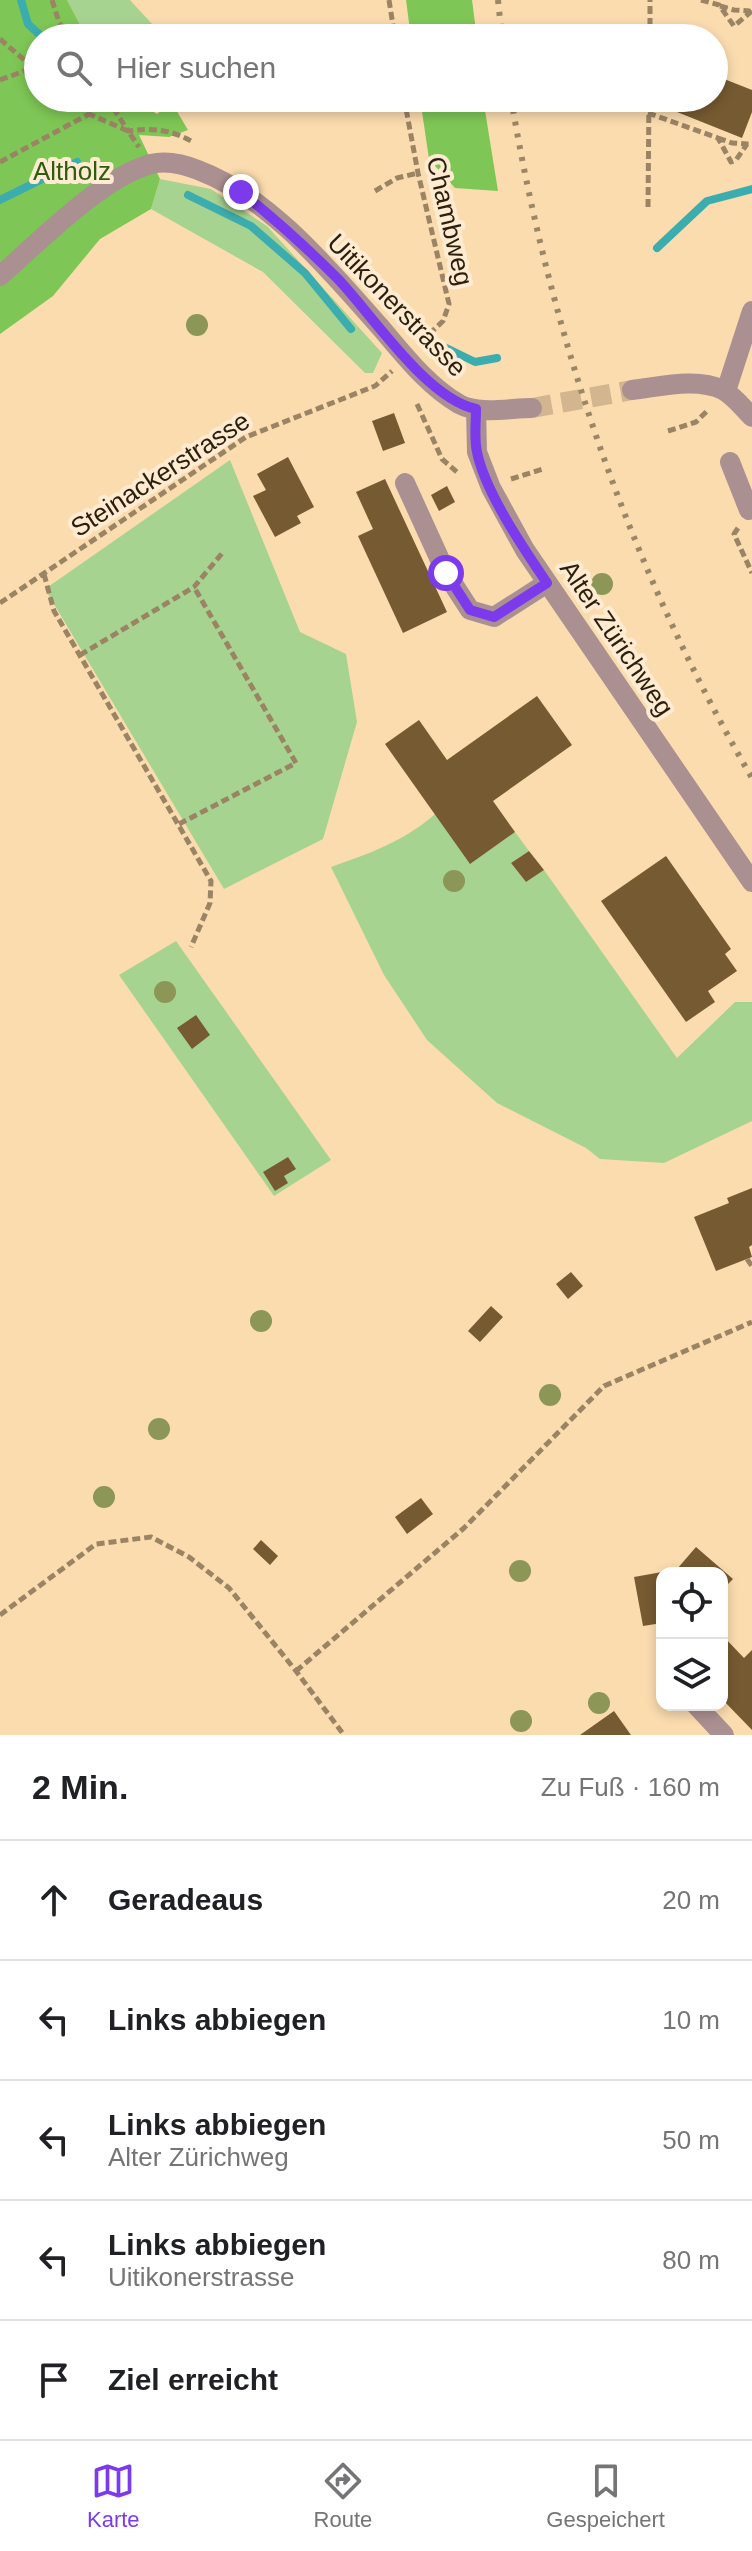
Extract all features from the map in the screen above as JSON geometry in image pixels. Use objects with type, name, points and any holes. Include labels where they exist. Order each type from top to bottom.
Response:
[{"type":"street","name":"Uitikonerstrasse","points":[[0,276],[102,187],[151,164],[177,162],[214,176],[268,213],[340,281],[437,389],[462,406],[476,409],[532,408]]},
{"type":"street","points":[[726,391],[752,311]]},
{"type":"street","points":[[632,390],[709,385],[726,391],[752,417]]},
{"type":"street","name":"Alter Zürichweg","points":[[476,409],[477,452],[491,488],[525,550],[752,882]]},
{"type":"street","points":[[730,462],[750,509]]},
{"type":"street","points":[[405,483],[446,573],[470,610],[494,617],[547,583]]},
{"type":"street","points":[[702,1711],[724,1735]]},
{"type":"path","points":[[52,0],[60,24]]},
{"type":"path","points":[[389,0],[393,24]]},
{"type":"path","points":[[650,0],[650,24]]},
{"type":"path","points":[[701,0],[734,10],[751,11]]},
{"type":"path","points":[[719,5],[734,26],[751,11]]},
{"type":"path","points":[[0,39],[24,60]]},
{"type":"path","points":[[0,80],[24,73]]},
{"type":"path","points":[[86,112],[128,131]]},
{"type":"path","points":[[116,112],[151,164]]},
{"type":"path","name":"Chambweg","points":[[407,112],[449,304],[443,321],[420,343]]},
{"type":"path","points":[[648,207],[648,113],[732,143],[750,144]]},
{"type":"path","points":[[0,162],[89,114]]},
{"type":"path","points":[[718,138],[731,162],[750,144]]},
{"type":"path","points":[[375,191],[397,178],[418,173]]},
{"type":"path","name":"Steinackerstrasse","points":[[0,603],[246,437],[375,386],[391,372],[399,382]]},
{"type":"path","points":[[416,402],[442,459],[467,481],[477,497],[504,481],[543,469]]},
{"type":"path","points":[[668,431],[696,422]]},
{"type":"path","points":[[750,509],[734,534],[752,573]]},
{"type":"path","points":[[80,655],[194,587],[224,551]]},
{"type":"path","points":[[44,574],[54,611],[211,881],[210,903],[191,947]]},
{"type":"path","points":[[179,824],[296,763],[194,587]]},
{"type":"path","points":[[747,1259],[752,1266]]},
{"type":"path","points":[[296,1671],[464,1528],[604,1386],[752,1322]]},
{"type":"path","points":[[0,1615],[96,1544],[151,1537],[189,1557],[229,1588],[344,1735]]},
{"type":"green space","name":"Altholz","points":[[0,0],[67,0],[80,24],[24,24],[24,112],[177,112],[188,130],[169,137],[139,135],[160,179],[151,209],[100,239],[53,296],[0,334]]},
{"type":"green space","points":[[67,0],[130,0],[152,24],[80,24]]},
{"type":"green space","points":[[406,0],[472,0],[475,24],[409,24]]},
{"type":"green space","points":[[422,112],[485,112],[498,191],[455,188],[429,159]]},
{"type":"green space","points":[[160,179],[211,189],[267,226],[382,353],[373,373],[365,373],[263,272],[151,209]]},
{"type":"green space","points":[[230,460],[300,632],[346,654],[357,722],[323,839],[224,889],[45,589]]},
{"type":"green space","points":[[435,814],[470,863],[515,832],[529,851],[511,863],[526,882],[544,870],[677,1058],[735,1002],[752,1002],[752,1121],[664,1163],[600,1159],[586,1148],[497,1103],[427,1040],[384,975],[331,867],[399,839]]},
{"type":"green space","points":[[176,941],[331,1160],[274,1196],[119,975]]},
{"type":"building","points":[[728,81],[752,90],[752,112],[742,138],[677,112],[728,112]]},
{"type":"building","points":[[394,413],[405,443],[383,451],[372,421]]},
{"type":"building","points":[[288,457],[314,507],[297,516],[301,523],[275,537],[253,496],[266,490],[257,474]]},
{"type":"building","points":[[385,479],[447,612],[403,633],[358,536],[373,529],[356,492]]},
{"type":"building","points":[[447,486],[455,502],[439,511],[431,495]]},
{"type":"building","points":[[537,696],[572,745],[493,801],[515,832],[470,864],[385,744],[419,720],[447,760]]},
{"type":"building","points":[[529,851],[544,870],[526,882],[511,863]]},
{"type":"building","points":[[666,856],[731,949],[725,954],[737,971],[708,991],[715,1002],[686,1022],[601,901]]},
{"type":"building","points":[[196,1015],[210,1035],[192,1049],[177,1028]]},
{"type":"building","points":[[288,1157],[296,1169],[284,1176],[288,1183],[275,1191],[263,1172]]},
{"type":"building","points":[[752,1188],[752,1245],[749,1247],[752,1257],[716,1271],[694,1217],[729,1203],[727,1198]]},
{"type":"building","points":[[571,1272],[583,1286],[568,1299],[556,1284]]},
{"type":"building","points":[[491,1306],[503,1317],[480,1342],[468,1331]]},
{"type":"building","points":[[421,1498],[433,1514],[407,1534],[395,1517]]},
{"type":"building","points":[[261,1540],[278,1556],[270,1565],[253,1549]]},
{"type":"building","points":[[696,1547],[719,1567],[679,1567]]},
{"type":"building","points":[[656,1573],[656,1624],[643,1626],[634,1577]]},
{"type":"building","points":[[728,1641],[744,1658],[752,1650],[752,1730],[728,1705]]},
{"type":"building","points":[[614,1711],[631,1735],[580,1735]]},
{"type":"waterway","points":[[21,0],[28,24]]},
{"type":"waterway","points":[[0,200],[77,162]]},
{"type":"waterway","points":[[657,248],[707,201],[752,189]]},
{"type":"waterway","points":[[188,195],[251,226],[305,273],[351,329]]},
{"type":"waterway","points":[[434,342],[475,362],[497,358]]},
{"type":"tunnel","points":[[532,408],[632,390]]},
{"type":"railway","points":[[498,0],[501,24]]},
{"type":"railway","points":[[514,112],[548,276],[601,449],[668,617],[708,699],[752,778]]},
{"type":"route","points":[[241,192],[268,213],[340,281],[437,389],[462,406],[476,409],[477,452],[491,488],[547,583],[494,617],[470,610],[446,573]]}]
